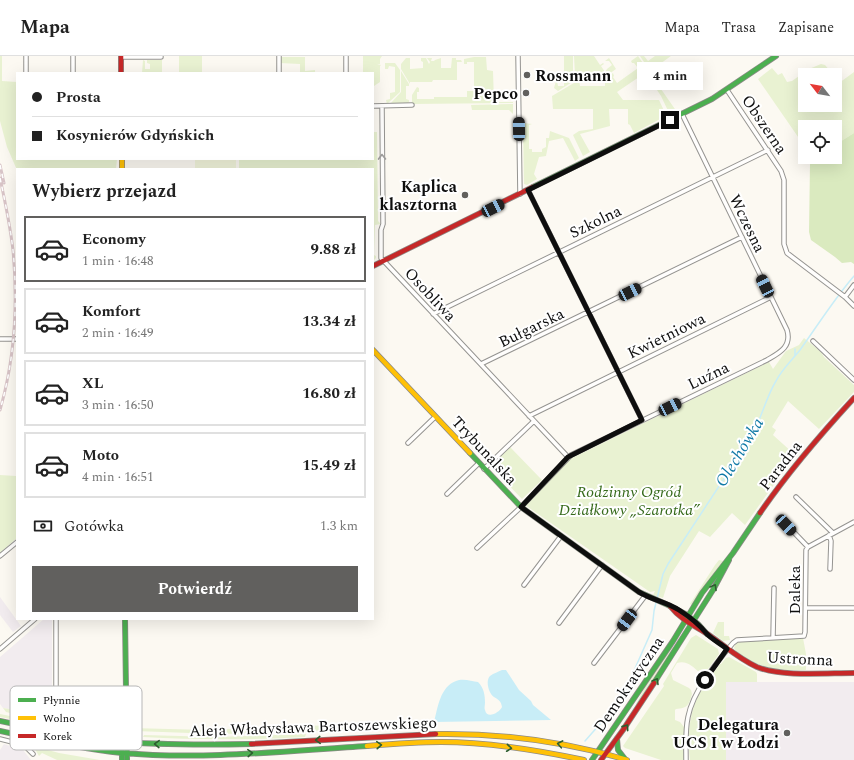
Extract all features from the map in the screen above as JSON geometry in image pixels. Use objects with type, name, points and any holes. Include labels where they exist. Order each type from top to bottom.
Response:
[{"type":"street","points":[[26,56],[26,72]]},
{"type":"street","points":[[73,56],[73,72]]},
{"type":"street","points":[[121,72],[121,56],[161,56]]},
{"type":"street","points":[[279,56],[279,72]]},
{"type":"street","points":[[346,56],[346,72]]},
{"type":"street","points":[[518,56],[520,194]]},
{"type":"street","points":[[374,266],[712,99],[776,56]]},
{"type":"street","name":"Obszerna","points":[[727,90],[781,171],[784,180],[785,250],[791,258],[844,296],[854,306]]},
{"type":"street","points":[[374,106],[412,105]]},
{"type":"street","name":"Osobliwa","points":[[382,106],[383,224],[381,230],[380,257],[568,457]]},
{"type":"street","name":"Wczesna","points":[[682,114],[786,330],[788,343]]},
{"type":"street","name":"Szkolna","points":[[432,314],[768,150]]},
{"type":"street","points":[[528,190],[642,420]]},
{"type":"street","name":"Bułgarska","points":[[481,364],[742,238]]},
{"type":"street","points":[[844,296],[854,285]]},
{"type":"street","name":"Kwietniowa","points":[[529,416],[771,298]]},
{"type":"street","points":[[0,339],[16,340]]},
{"type":"street","points":[[813,342],[854,380]]},
{"type":"street","name":"Luźna","points":[[477,548],[521,507],[568,457],[766,360],[783,350],[788,343]]},
{"type":"street","name":"Trybunalska","points":[[374,351],[521,507],[645,596],[675,608],[694,620]]},
{"type":"street","name":"Paradna","points":[[685,621],[702,593],[733,554],[790,470],[854,398]]},
{"type":"street","points":[[408,443],[435,417]]},
{"type":"street","points":[[484,468],[534,421]]},
{"type":"street","points":[[447,494],[479,463]]},
{"type":"street","points":[[796,497],[831,534],[830,569]]},
{"type":"street","points":[[785,523],[809,547],[854,522]]},
{"type":"street","points":[[524,584],[561,536]]},
{"type":"street","points":[[0,556],[16,543]]},
{"type":"street","name":"Daleka","points":[[773,637],[804,636],[806,608],[806,552],[809,547]]},
{"type":"street","name":"Paradna","points":[[691,625],[733,554]]},
{"type":"street","points":[[559,622],[602,566]]},
{"type":"street","points":[[686,760],[687,724],[692,702],[711,671],[732,643],[740,639],[773,637],[774,588]]},
{"type":"street","points":[[594,663],[645,596]]},
{"type":"street","name":"Trybunalska","points":[[670,606],[673,611],[691,625]]},
{"type":"street","points":[[806,608],[854,608]]},
{"type":"street","points":[[0,649],[34,620]]},
{"type":"street","points":[[56,620],[56,686]]},
{"type":"street","points":[[125,620],[125,686]]},
{"type":"street","name":"Ustronna","points":[[694,620],[704,629],[707,634]]},
{"type":"street","name":"Demokratyczna","points":[[592,760],[685,621]]},
{"type":"street","name":"Ustronna","points":[[691,625],[707,634],[750,665],[769,672],[786,674],[854,674]]},
{"type":"street","name":"Demokratyczna","points":[[601,760],[647,695],[691,625]]},
{"type":"street","name":"Aleja Władysława Bartoszewskiego","points":[[0,721],[10,723]]},
{"type":"street","name":"Aleja Władysława Bartoszewskiego","points":[[0,731],[10,733]]},
{"type":"street","name":"Aleja Władysława Bartoszewskiego","points":[[142,743],[175,744],[257,743],[455,734],[522,737],[598,752],[626,760]]},
{"type":"street","points":[[0,739],[10,742]]},
{"type":"street","points":[[617,739],[618,750],[626,760]]},
{"type":"street","name":"Aleja Władysława Bartoszewskiego","points":[[105,750],[190,755],[441,742],[524,749],[584,760]]},
{"type":"street","points":[[29,750],[33,754]]},
{"type":"street","points":[[122,760],[124,752]]},
{"type":"street","points":[[124,752],[127,760]]},
{"type":"shaded area","points":[[0,597],[21,626],[13,632],[0,615]]},
{"type":"shaded area","points":[[43,620],[52,620],[52,686],[10,686],[10,709],[3,708],[0,704],[0,657]]},
{"type":"shaded area","points":[[726,682],[854,682],[854,760],[726,760]]},
{"type":"shaded area","points":[[4,744],[10,746],[10,750],[23,750],[31,760],[0,760],[0,750]]},
{"type":"green space","points":[[0,56],[2,56],[2,81],[16,82],[16,160],[117,160],[116,168],[16,168],[7,147],[0,121]]},
{"type":"green space","points":[[179,56],[202,56],[202,72],[179,72]]},
{"type":"green space","points":[[363,56],[382,56],[380,59],[380,64],[377,64],[381,65],[380,82],[374,86],[374,72],[363,72]]},
{"type":"green space","points":[[564,56],[573,56],[573,77],[580,77],[558,91],[554,88],[556,81],[558,86],[564,86]]},
{"type":"green space","points":[[574,56],[594,56],[600,65],[603,63],[604,64],[601,66],[605,72],[612,65],[609,61],[605,61],[609,58],[616,69],[609,74],[606,72],[607,74],[575,75]]},
{"type":"green space","points":[[638,56],[677,112],[670,115],[661,96],[647,75],[642,75],[617,92],[623,100],[659,100],[667,117],[664,117],[634,133],[628,124],[628,109],[609,109],[610,126],[580,134],[590,152],[583,156],[573,135],[579,131],[593,129],[593,109],[553,109],[552,96],[579,80],[580,86],[605,86],[605,76],[609,76],[613,73],[613,77],[617,83],[638,68],[631,61]]},
{"type":"green space","points":[[640,56],[644,56],[648,61],[655,56],[671,56],[650,71]]},
{"type":"green space","points":[[280,57],[305,57],[305,71],[315,70],[315,72],[300,72],[300,64],[280,63]]},
{"type":"green space","points":[[486,57],[487,70],[493,71],[494,102],[513,103],[412,104],[412,95],[417,87],[419,88],[419,92],[417,92],[417,99],[434,99],[434,97],[467,97],[467,91],[474,91],[474,62],[467,62],[467,64],[464,64],[464,59]]},
{"type":"green space","points":[[406,58],[410,58],[410,69],[423,68],[421,58],[426,58],[429,64],[430,62],[427,58],[432,58],[431,61],[434,61],[441,58],[441,68],[451,68],[452,58],[461,60],[462,62],[457,62],[457,80],[433,80],[432,82],[410,82],[410,84],[401,69],[401,64]]},
{"type":"green space","points":[[143,60],[145,61],[145,69],[150,69],[150,64],[147,63],[147,60],[162,60],[162,72],[142,72]]},
{"type":"green space","points":[[385,63],[395,63],[400,70],[400,92],[387,104],[386,100],[390,99],[390,93],[395,92],[395,67],[389,66],[388,69],[385,69]]},
{"type":"green space","points":[[821,64],[825,65],[828,68],[811,68]]},
{"type":"green space","points":[[772,68],[778,75],[782,73],[787,82],[792,81],[798,77],[798,112],[842,112],[842,81],[854,72],[854,133],[842,141],[842,120],[798,120],[798,137],[758,79]]},
{"type":"green space","points":[[401,71],[409,84],[409,86],[406,86],[406,99],[409,100],[409,102],[407,104],[390,104],[401,92]]},
{"type":"green space","points":[[513,104],[513,114],[509,110],[472,110],[471,105]]},
{"type":"green space","points":[[524,123],[532,124],[529,125],[529,149],[532,149],[532,152],[542,152],[542,149],[546,147],[546,138],[549,138],[550,131],[569,138],[579,158],[575,161],[563,138],[549,141],[546,156],[539,157],[534,174],[537,179],[527,185],[524,184]]},
{"type":"green space","points":[[374,132],[377,132],[378,221],[381,224],[375,225],[374,255],[374,168],[239,168],[239,160],[374,160]]},
{"type":"green space","points":[[854,133],[854,264],[851,262],[842,263],[811,240],[809,232],[810,164],[842,164],[842,141]]},
{"type":"green space","points":[[195,160],[236,160],[236,168],[195,168]]},
{"type":"green space","name":"Rodzinny Ogród Działkowy „Szarotka”","points":[[804,338],[821,352],[824,357],[854,385],[854,392],[819,429],[788,401],[772,427],[776,430],[773,435],[793,453],[797,448],[800,452],[778,479],[745,525],[732,513],[710,537],[699,531],[670,576],[663,598],[653,595],[655,591],[650,592],[525,505],[570,459],[769,362],[773,369],[786,351],[799,345]]},
{"type":"green space","points":[[510,447],[542,480],[522,499],[490,466]]},
{"type":"green space","points":[[0,475],[16,476],[16,539],[0,553]]},
{"type":"green space","points":[[719,560],[724,561],[692,605],[690,604],[715,565]]},
{"type":"green space","points":[[718,622],[724,622],[724,636],[729,636],[730,640],[723,641],[713,633]]},
{"type":"green space","points":[[696,635],[718,649],[719,654],[705,673],[700,673],[690,665],[681,662],[677,663],[671,673],[673,680],[689,688],[692,694],[686,707],[675,710],[675,720],[680,722],[684,727],[684,760],[661,760],[625,748],[623,746],[664,686],[663,684],[691,638]]},
{"type":"green space","points":[[803,638],[806,654],[806,670],[773,668],[758,664],[736,651],[734,648],[736,643],[747,640]]},
{"type":"green space","points":[[672,646],[674,647],[638,705],[636,704],[645,687]]},
{"type":"green space","points":[[729,657],[756,672],[757,682],[726,682],[726,760],[690,760],[689,734],[691,717],[696,700],[717,667]]},
{"type":"green space","points":[[3,708],[10,709],[10,713],[6,712]]},
{"type":"green space","points":[[0,714],[10,716],[10,719],[0,717]]},
{"type":"green space","points":[[372,723],[372,728],[217,734],[142,731],[142,728],[207,730]]},
{"type":"green space","points":[[306,734],[305,737],[244,739],[143,737],[144,735],[215,737]]},
{"type":"green space","points":[[36,750],[48,750],[100,760],[57,760],[42,753],[39,756]]},
{"type":"water","points":[[502,670],[506,670],[519,690],[531,701],[533,705],[551,720],[434,722],[440,698],[446,688],[458,680],[478,682],[484,692],[486,713],[491,715],[499,711],[502,707],[501,703],[492,695],[488,687],[488,681],[490,676]]},
{"type":"waterway","name":"Olechówka","points":[[585,741],[614,708],[625,691],[652,630],[654,611],[663,574],[668,564],[750,439],[778,377],[800,350],[854,276]]},
{"type":"waterway","name":"Olechówka","points":[[795,349],[795,355]]},
{"type":"railway","points":[[0,165],[4,183]]},
{"type":"railway","points":[[0,178],[12,241],[15,290],[12,351],[0,410]]},
{"type":"traffic: fast","points":[[533,187],[712,99],[776,56]]},
{"type":"traffic: fast","points":[[470,453],[521,507],[639,592],[687,615],[707,634]]},
{"type":"traffic: fast","points":[[592,760],[673,641],[702,593],[733,553],[760,513]]},
{"type":"traffic: fast","points":[[654,683],[713,590],[729,560]]},
{"type":"traffic: fast","points":[[125,620],[126,686]]},
{"type":"traffic: fast","points":[[0,721],[10,723]]},
{"type":"traffic: fast","points":[[0,731],[10,733]]},
{"type":"traffic: fast","points":[[617,739],[618,750],[625,759]]},
{"type":"traffic: fast","points":[[142,743],[216,745],[251,744]]},
{"type":"traffic: fast","points":[[99,750],[122,753],[183,756],[244,754],[367,746]]},
{"type":"traffic: fast","points":[[122,750],[122,760]]},
{"type":"traffic: fast","points":[[127,750],[127,760]]},
{"type":"traffic: slow","points":[[122,160],[122,168]]},
{"type":"traffic: slow","points":[[374,351],[470,453]]},
{"type":"traffic: slow","points":[[436,734],[484,735],[556,743],[603,753],[627,760]]},
{"type":"traffic: slow","points":[[367,746],[432,742],[477,743],[530,750],[584,760]]},
{"type":"traffic: jam","points":[[121,56],[121,72]]},
{"type":"traffic: jam","points":[[374,266],[533,187]]},
{"type":"traffic: jam","points":[[760,513],[805,454],[854,398]]},
{"type":"traffic: jam","points":[[670,606],[683,619],[709,635],[750,664],[757,667],[767,670],[791,673],[854,673]]},
{"type":"traffic: jam","points":[[601,760],[654,683]]},
{"type":"traffic: jam","points":[[251,744],[436,734]]},
{"type":"place","name":"Rossmann","points":[[527,75]]},
{"type":"place","name":"Pepco","points":[[526,93]]},
{"type":"place","name":"Kaplica klasztorna","points":[[465,195]]},
{"type":"place","name":"Delegatura UCS I w Łodzi","points":[[787,733]]},
{"type":"route","points":[[670,120],[528,190],[642,420],[568,457],[521,507],[645,596],[667,604],[688,616],[704,629],[707,634],[727,649],[705,680]]}]
